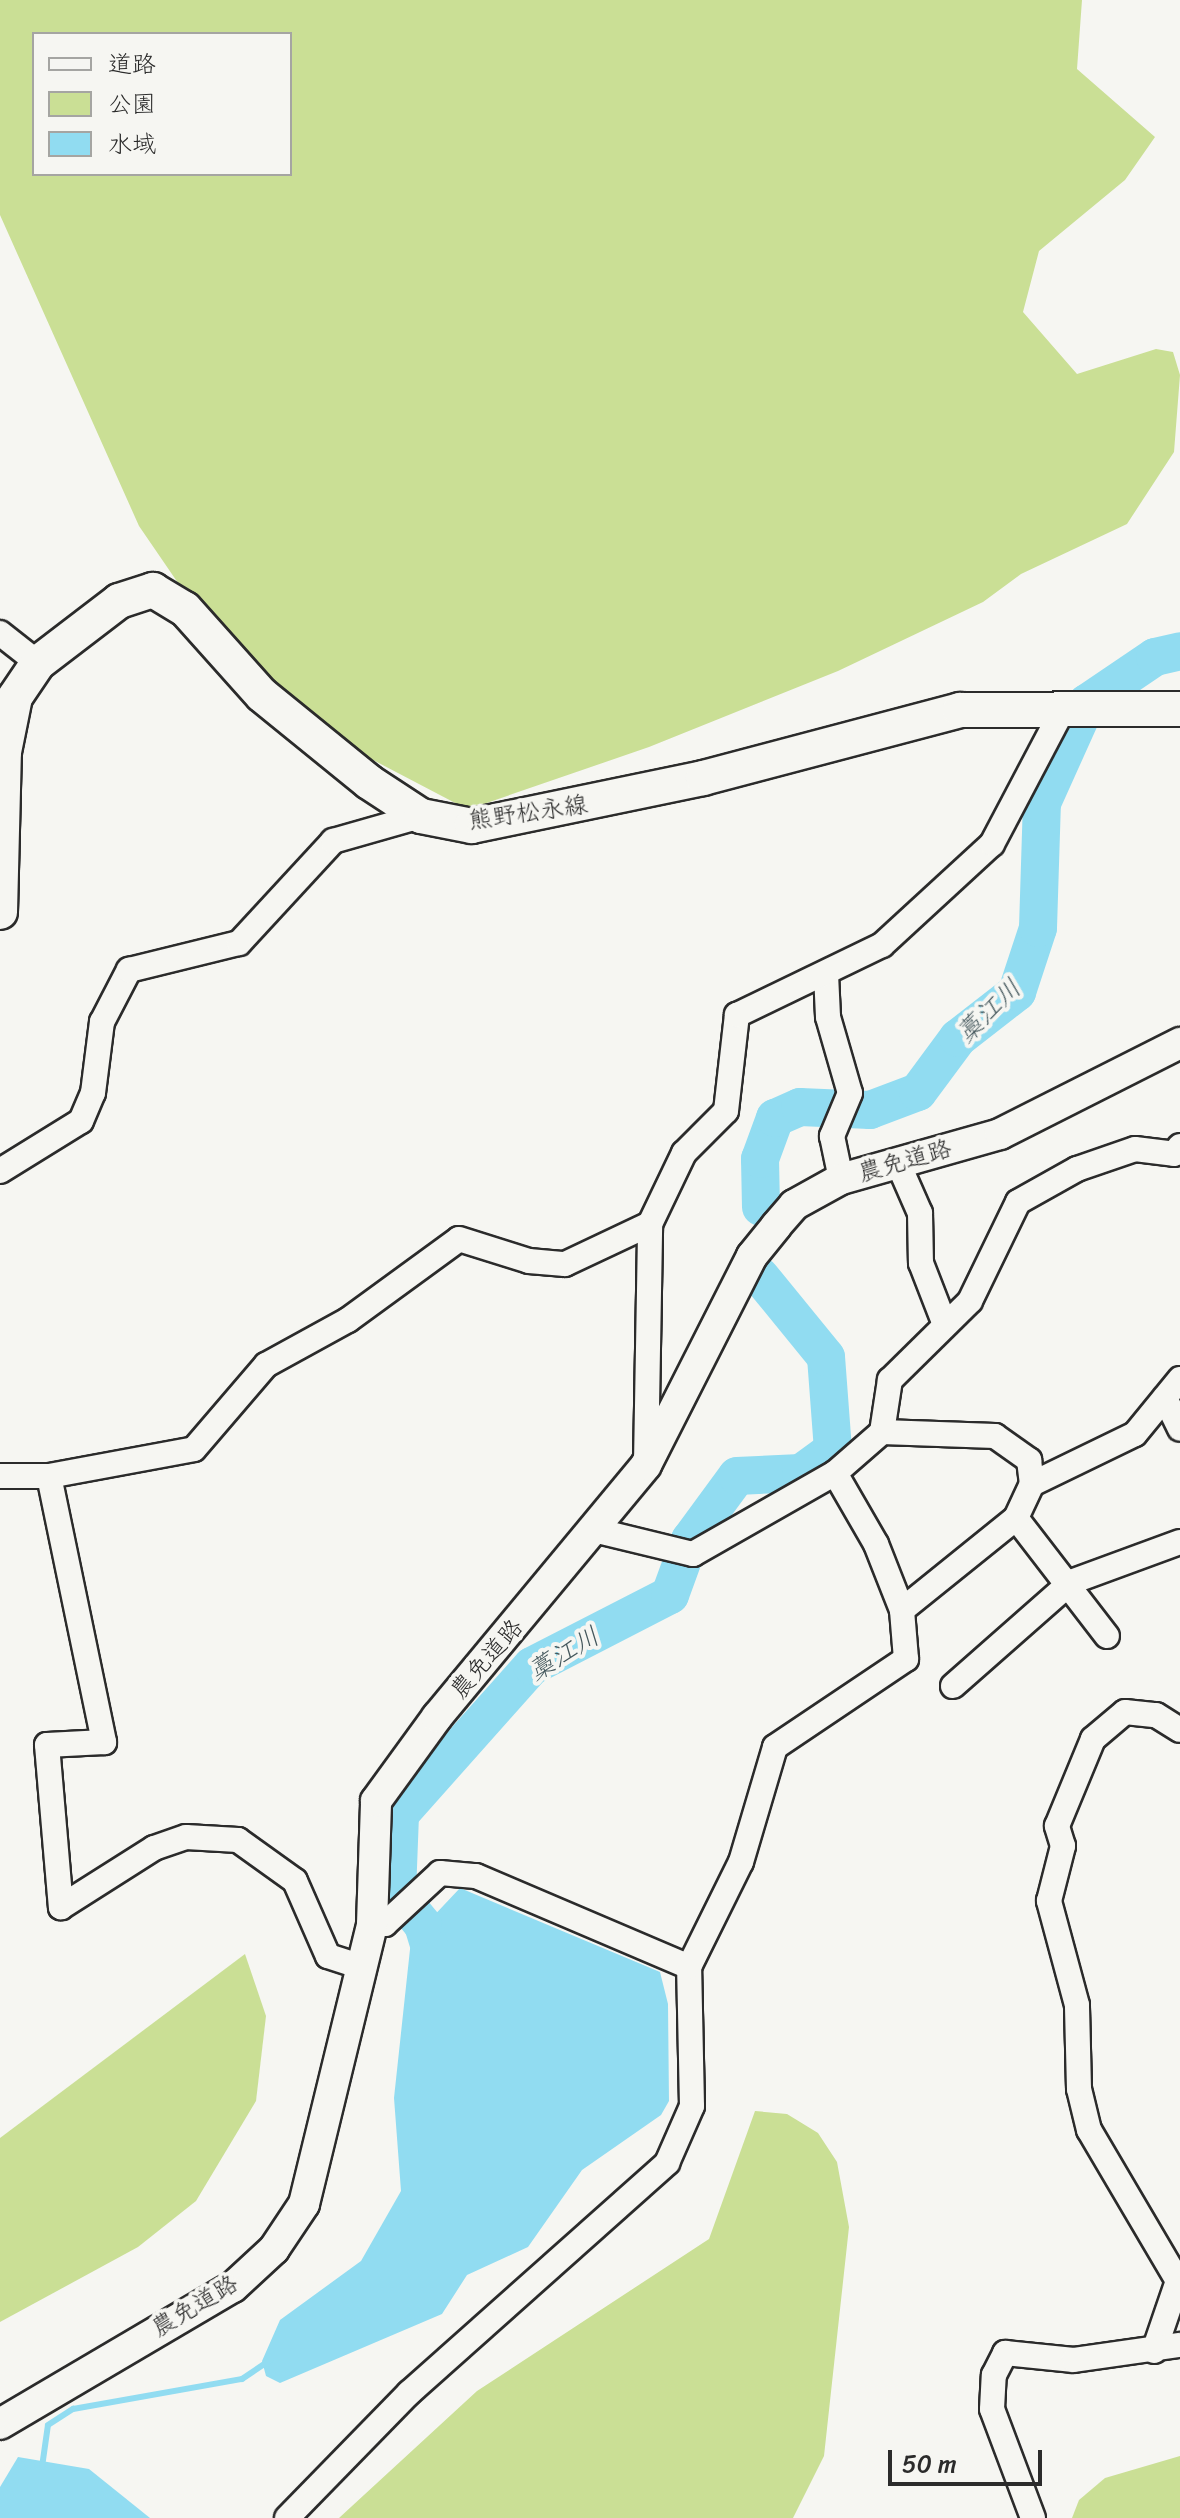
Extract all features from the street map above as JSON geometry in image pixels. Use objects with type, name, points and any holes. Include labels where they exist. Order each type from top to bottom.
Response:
[{"type":"main road","name":"熊野松永線","points":[[0,912],[4,752],[15,697],[38,663],[119,601],[153,590],[185,609],[262,695],[421,816],[472,826],[549,814],[960,710],[1076,713],[1180,709]]},
{"type":"street","points":[[0,633],[38,663]]},
{"type":"street","points":[[646,1465],[650,1224],[684,1153],[726,1111],[737,1015],[882,945],[992,844],[1076,713]]},
{"type":"street","points":[[0,1171],[81,1121],[93,1093],[102,1022],[129,970],[239,943],[333,841],[421,816]]},
{"type":"street","points":[[826,974],[843,1110],[832,1136],[841,1179]]},
{"type":"street","name":"農免道路","points":[[0,2424],[233,2287],[274,2249],[304,2204],[364,1968],[394,1912],[376,1801],[437,1717],[598,1531],[646,1465],[752,1256],[794,1205],[841,1179],[1000,1134],[1180,1043]]},
{"type":"street","points":[[598,1531],[687,1552],[835,1473],[882,1432],[890,1380],[970,1301],[1018,1202],[1092,1164],[1135,1149],[1174,1154],[1180,1146]]},
{"type":"street","points":[[898,1163],[920,1213],[921,1263],[945,1325]]},
{"type":"street","points":[[0,1476],[49,1476],[194,1449],[266,1365],[348,1320],[459,1239],[529,1261],[565,1264],[650,1224]]},
{"type":"street","points":[[1032,1484],[1135,1434],[1172,1388]]},
{"type":"street","points":[[1172,1388],[1180,1429]]},
{"type":"street","points":[[882,1432],[995,1436],[1029,1460],[1032,1484],[1016,1518],[902,1610]]},
{"type":"street","points":[[287,2518],[409,2393],[667,2163],[692,2106],[689,1967],[741,1862],[775,1747],[906,1659],[902,1610],[876,1544],[835,1473]]},
{"type":"street","points":[[49,1476],[104,1742],[47,1745],[61,1907],[154,1848],[186,1837],[238,1840],[295,1881],[328,1956],[364,1968]]},
{"type":"street","points":[[1016,1518],[1071,1582],[1107,1636]]},
{"type":"street","points":[[953,1686],[1071,1582],[1180,1542]]},
{"type":"street","points":[[1154,2351],[1178,2281],[1089,2130],[1079,2089],[1077,2005],[1049,1901],[1063,1846],[1057,1826],[1093,1739],[1125,1712],[1156,1715],[1180,1730]]},
{"type":"street","points":[[394,1912],[440,1873],[476,1876],[689,1967]]},
{"type":"street","points":[[1033,2518],[992,2409],[994,2375],[1005,2353],[1074,2360],[1180,2345]]},
{"type":"green space","points":[[0,0],[1082,0],[1077,69],[1155,137],[1125,180],[1039,251],[1023,312],[1077,374],[1156,349],[1173,352],[1180,375],[1174,452],[1127,524],[1021,574],[983,602],[838,671],[649,747],[475,807],[459,805],[333,739],[189,599],[139,526],[0,215]]},
{"type":"green space","points":[[245,1954],[266,2016],[256,2101],[196,2201],[138,2247],[0,2322],[0,2138]]},
{"type":"green space","points":[[755,2111],[787,2114],[818,2133],[837,2162],[849,2227],[824,2456],[793,2518],[339,2518],[477,2391],[709,2239]]},
{"type":"green space","points":[[1180,2456],[1180,2518],[1072,2518],[1079,2500],[1105,2478]]},
{"type":"water","points":[[460,1888],[660,1972],[668,2004],[669,2101],[661,2115],[582,2170],[528,2247],[467,2275],[442,2314],[280,2383],[266,2376],[262,2361],[280,2320],[361,2261],[401,2191],[394,2098],[411,1940]]},
{"type":"water","points":[[18,2457],[89,2469],[150,2518],[0,2518],[0,2487]]},
{"type":"waterway","name":"藁江川","points":[[761,1207],[760,1159],[775,1118],[800,1107],[870,1110],[918,1092],[958,1038],[1017,992],[1038,928],[1042,803],[1087,703],[1155,657],[1180,651]]},
{"type":"waterway","name":"藁江川","points":[[438,1974],[423,1925],[397,1893],[400,1814],[532,1666],[670,1595],[690,1540],[737,1476],[801,1473],[833,1450],[826,1357],[760,1276]]},
{"type":"waterway","points":[[42,2467],[48,2425],[73,2409],[242,2379],[270,2360]]}]
